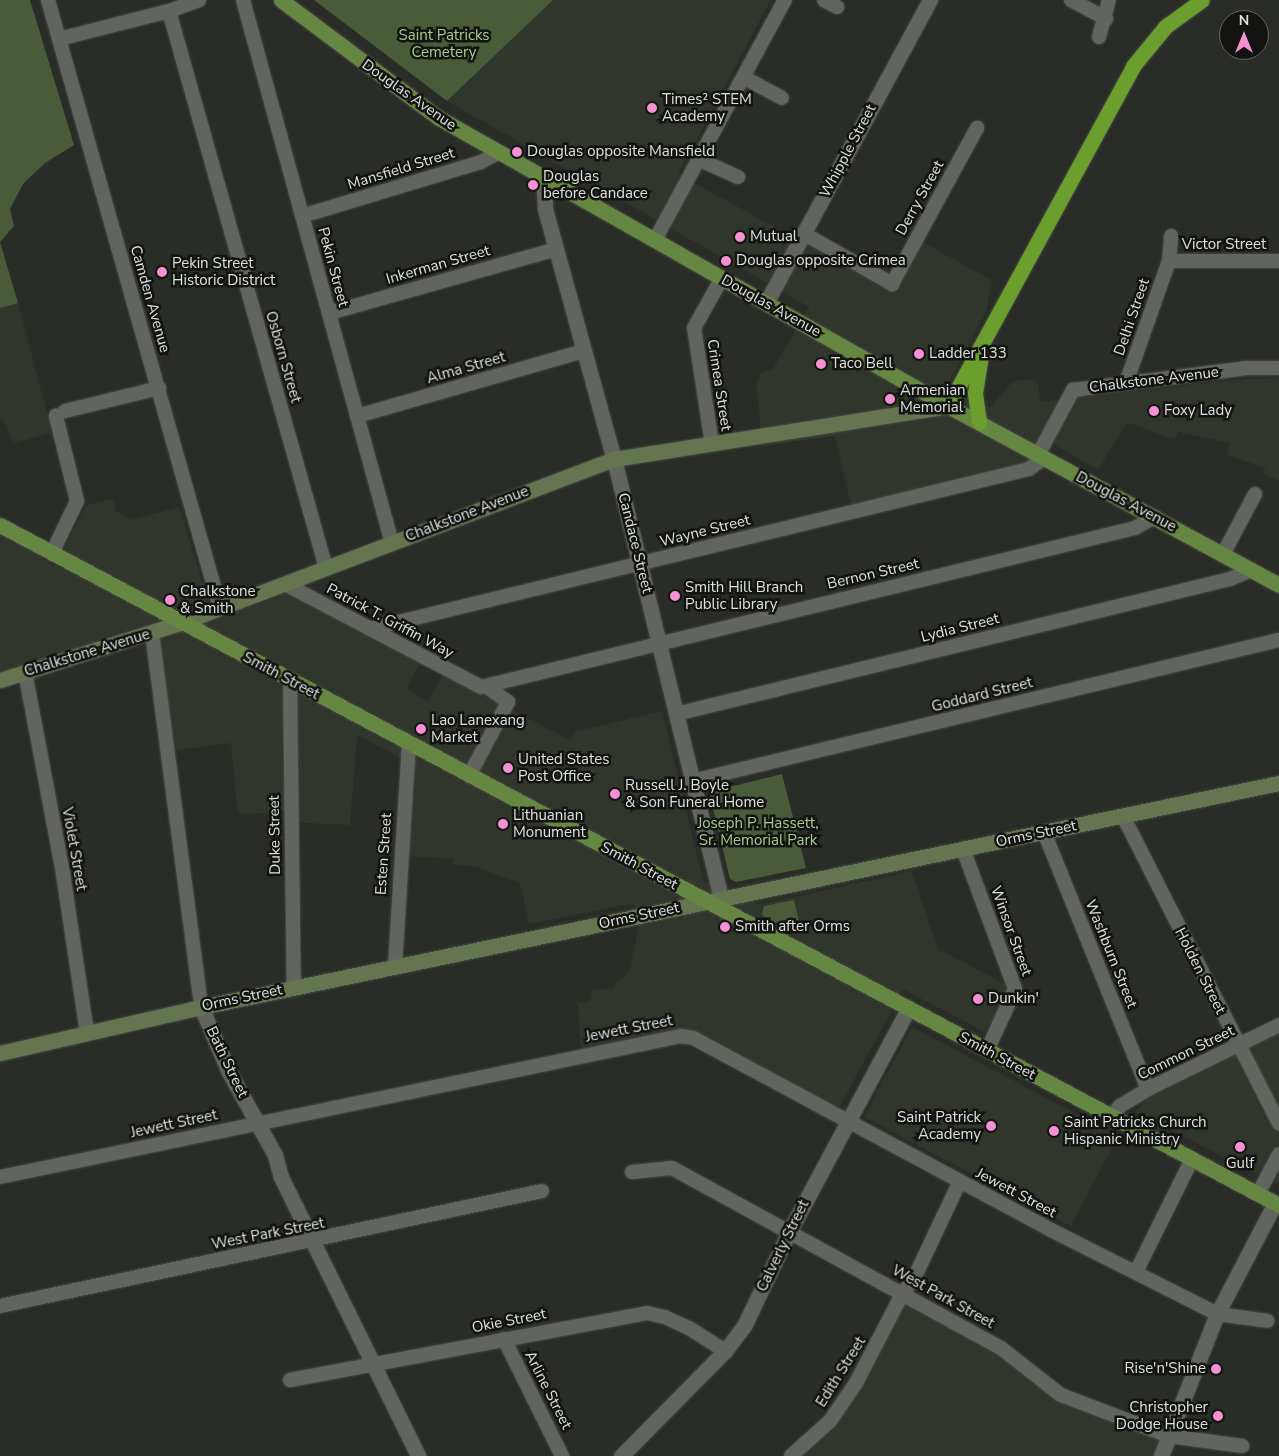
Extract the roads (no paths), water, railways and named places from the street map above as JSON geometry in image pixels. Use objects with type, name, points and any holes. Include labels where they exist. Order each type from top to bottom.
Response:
[{"type":"highway","points":[[948,406],[1133,66],[1166,26],[1202,0]]},
{"type":"highway","points":[[979,422],[976,385],[990,329]]},
{"type":"main road","name":"Douglas Avenue","points":[[281,0],[430,114],[948,406],[1279,585]]},
{"type":"main road","name":"Chalkstone Avenue","points":[[0,680],[180,623],[614,459],[948,406]]},
{"type":"main road","name":"Smith Street","points":[[0,525],[469,776],[718,904],[908,1009],[1277,1204]]},
{"type":"main road","name":"Orms Street","points":[[0,1053],[201,1007],[395,966],[718,904],[963,849],[1279,783]]},
{"type":"street","name":"Camden Avenue","points":[[48,0],[220,608]]},
{"type":"street","points":[[58,39],[169,11],[199,0]]},
{"type":"street","name":"Pekin Street","points":[[242,0],[392,543]]},
{"type":"street","points":[[655,240],[784,0]]},
{"type":"street","points":[[824,0],[837,7]]},
{"type":"street","name":"Whipple Street","points":[[766,302],[930,0]]},
{"type":"street","points":[[1073,0],[1106,19]]},
{"type":"street","points":[[1099,37],[1106,19],[1110,0]]},
{"type":"street","name":"Osborn Street","points":[[169,11],[326,568]]},
{"type":"street","points":[[743,77],[782,98]]},
{"type":"street","name":"Derry Street","points":[[803,234],[892,284],[977,128]]},
{"type":"street","name":"Mansfield Street","points":[[312,213],[481,162],[499,152]]},
{"type":"street","points":[[698,159],[738,177]]},
{"type":"street","name":"Candace Street","points":[[542,177],[543,203],[614,459],[692,782],[718,904]]},
{"type":"street","name":"Delhi Street","points":[[1126,383],[1169,261],[1171,236]]},
{"type":"street","name":"Inkerman Street","points":[[329,313],[556,249]]},
{"type":"street","name":"Victor Street","points":[[1169,261],[1279,261]]},
{"type":"street","name":"Crimea Street","points":[[712,444],[694,328],[722,278]]},
{"type":"street","name":"Alma Street","points":[[357,416],[583,351]]},
{"type":"street","name":"Chalkstone Avenue","points":[[1041,456],[1073,390],[1246,368],[1279,368]]},
{"type":"street","points":[[52,553],[77,501],[60,414],[159,388]]},
{"type":"street","name":"Wayne Street","points":[[370,628],[1029,469],[1041,456]]},
{"type":"street","points":[[1223,554],[1255,494]]},
{"type":"street","name":"Bernon Street","points":[[483,686],[658,642],[1135,528],[1155,517]]},
{"type":"street","name":"Lydia Street","points":[[676,714],[1230,579],[1250,570]]},
{"type":"street","name":"Patrick T. Griffin Way","points":[[285,584],[483,686],[508,702],[469,776]]},
{"type":"street","name":"Bath Street","points":[[152,633],[201,1007],[229,1072],[275,1154],[281,1178],[315,1242],[418,1456]]},
{"type":"street","name":"Goddard Street","points":[[692,782],[1279,640]]},
{"type":"street","name":"Violet Street","points":[[25,672],[63,874],[87,1033]]},
{"type":"street","name":"Duke Street","points":[[290,681],[294,988]]},
{"type":"street","name":"Esten Street","points":[[395,966],[409,744]]},
{"type":"street","name":"Holden Street","points":[[1123,816],[1279,1124]]},
{"type":"street","name":"Washburn Street","points":[[1044,832],[1148,1089]]},
{"type":"street","name":"Winsor Street","points":[[963,849],[1015,989],[987,1051]]},
{"type":"street","name":"Calverly Street","points":[[621,1456],[726,1351],[744,1326],[789,1232],[908,1009]]},
{"type":"street","name":"Common Street","points":[[1111,1116],[1120,1106],[1148,1089],[1279,1026]]},
{"type":"street","name":"Jewett Street","points":[[0,1177],[682,1036],[693,1038],[960,1181],[1217,1314],[1268,1321]]},
{"type":"street","points":[[1258,1194],[1279,1154]]},
{"type":"street","points":[[1136,1272],[1192,1159]]},
{"type":"street","name":"West Park Street","points":[[632,1172],[672,1168],[1001,1348],[1061,1395],[1169,1436],[1242,1446]]},
{"type":"street","name":"Edith Street","points":[[791,1456],[835,1413],[871,1359],[942,1223],[960,1181]]},
{"type":"street","name":"West Park Street","points":[[0,1306],[315,1242],[542,1191]]},
{"type":"street","points":[[1161,1456],[1217,1314],[1277,1204]]},
{"type":"street","name":"Okie Street","points":[[290,1380],[372,1363],[647,1313],[681,1324],[726,1351]]},
{"type":"street","name":"Arline Street","points":[[504,1339],[562,1456]]},
{"type":"place","name":"Times² STEM Academy","points":[[652,108]]},
{"type":"place","name":"Douglas opposite Mansfield","points":[[517,152]]},
{"type":"place","name":"Douglas before Candace","points":[[533,185]]},
{"type":"place","name":"Mutual","points":[[740,237]]},
{"type":"place","name":"Douglas opposite Crimea","points":[[726,261]]},
{"type":"place","name":"Pekin Street Historic District","points":[[162,272]]},
{"type":"place","name":"Ladder 133","points":[[919,354]]},
{"type":"place","name":"Taco Bell","points":[[821,364]]},
{"type":"place","name":"Armenian Memorial","points":[[890,399]]},
{"type":"place","name":"Foxy Lady","points":[[1154,411]]},
{"type":"place","name":"Smith Hill Branch Public Library","points":[[675,596]]},
{"type":"place","name":"Chalkstone & Smith","points":[[170,600]]},
{"type":"place","name":"Lao Lanexang Market","points":[[421,729]]},
{"type":"place","name":"United States Post Office","points":[[508,768]]},
{"type":"place","name":"Russell J. Boyle & Son Funeral Home","points":[[615,794]]},
{"type":"place","name":"Lithuanian Monument","points":[[503,824]]},
{"type":"place","name":"Smith after Orms","points":[[725,927]]},
{"type":"place","name":"Dunkin'","points":[[978,999]]},
{"type":"place","name":"Saint Patrick Academy","points":[[991,1126]]},
{"type":"place","name":"Saint Patricks Church Hispanic Ministry","points":[[1054,1131]]},
{"type":"place","name":"Gulf","points":[[1240,1147]]},
{"type":"place","name":"Rise'n'Shine","points":[[1216,1369]]},
{"type":"place","name":"Christopher Dodge House","points":[[1218,1416]]},
{"type":"park label","name":"Saint Patricks Cemetery","points":[[444,44]]},
{"type":"park label","name":"Joseph P. Hassett, Sr. Memorial Park","points":[[758,832]]}]
